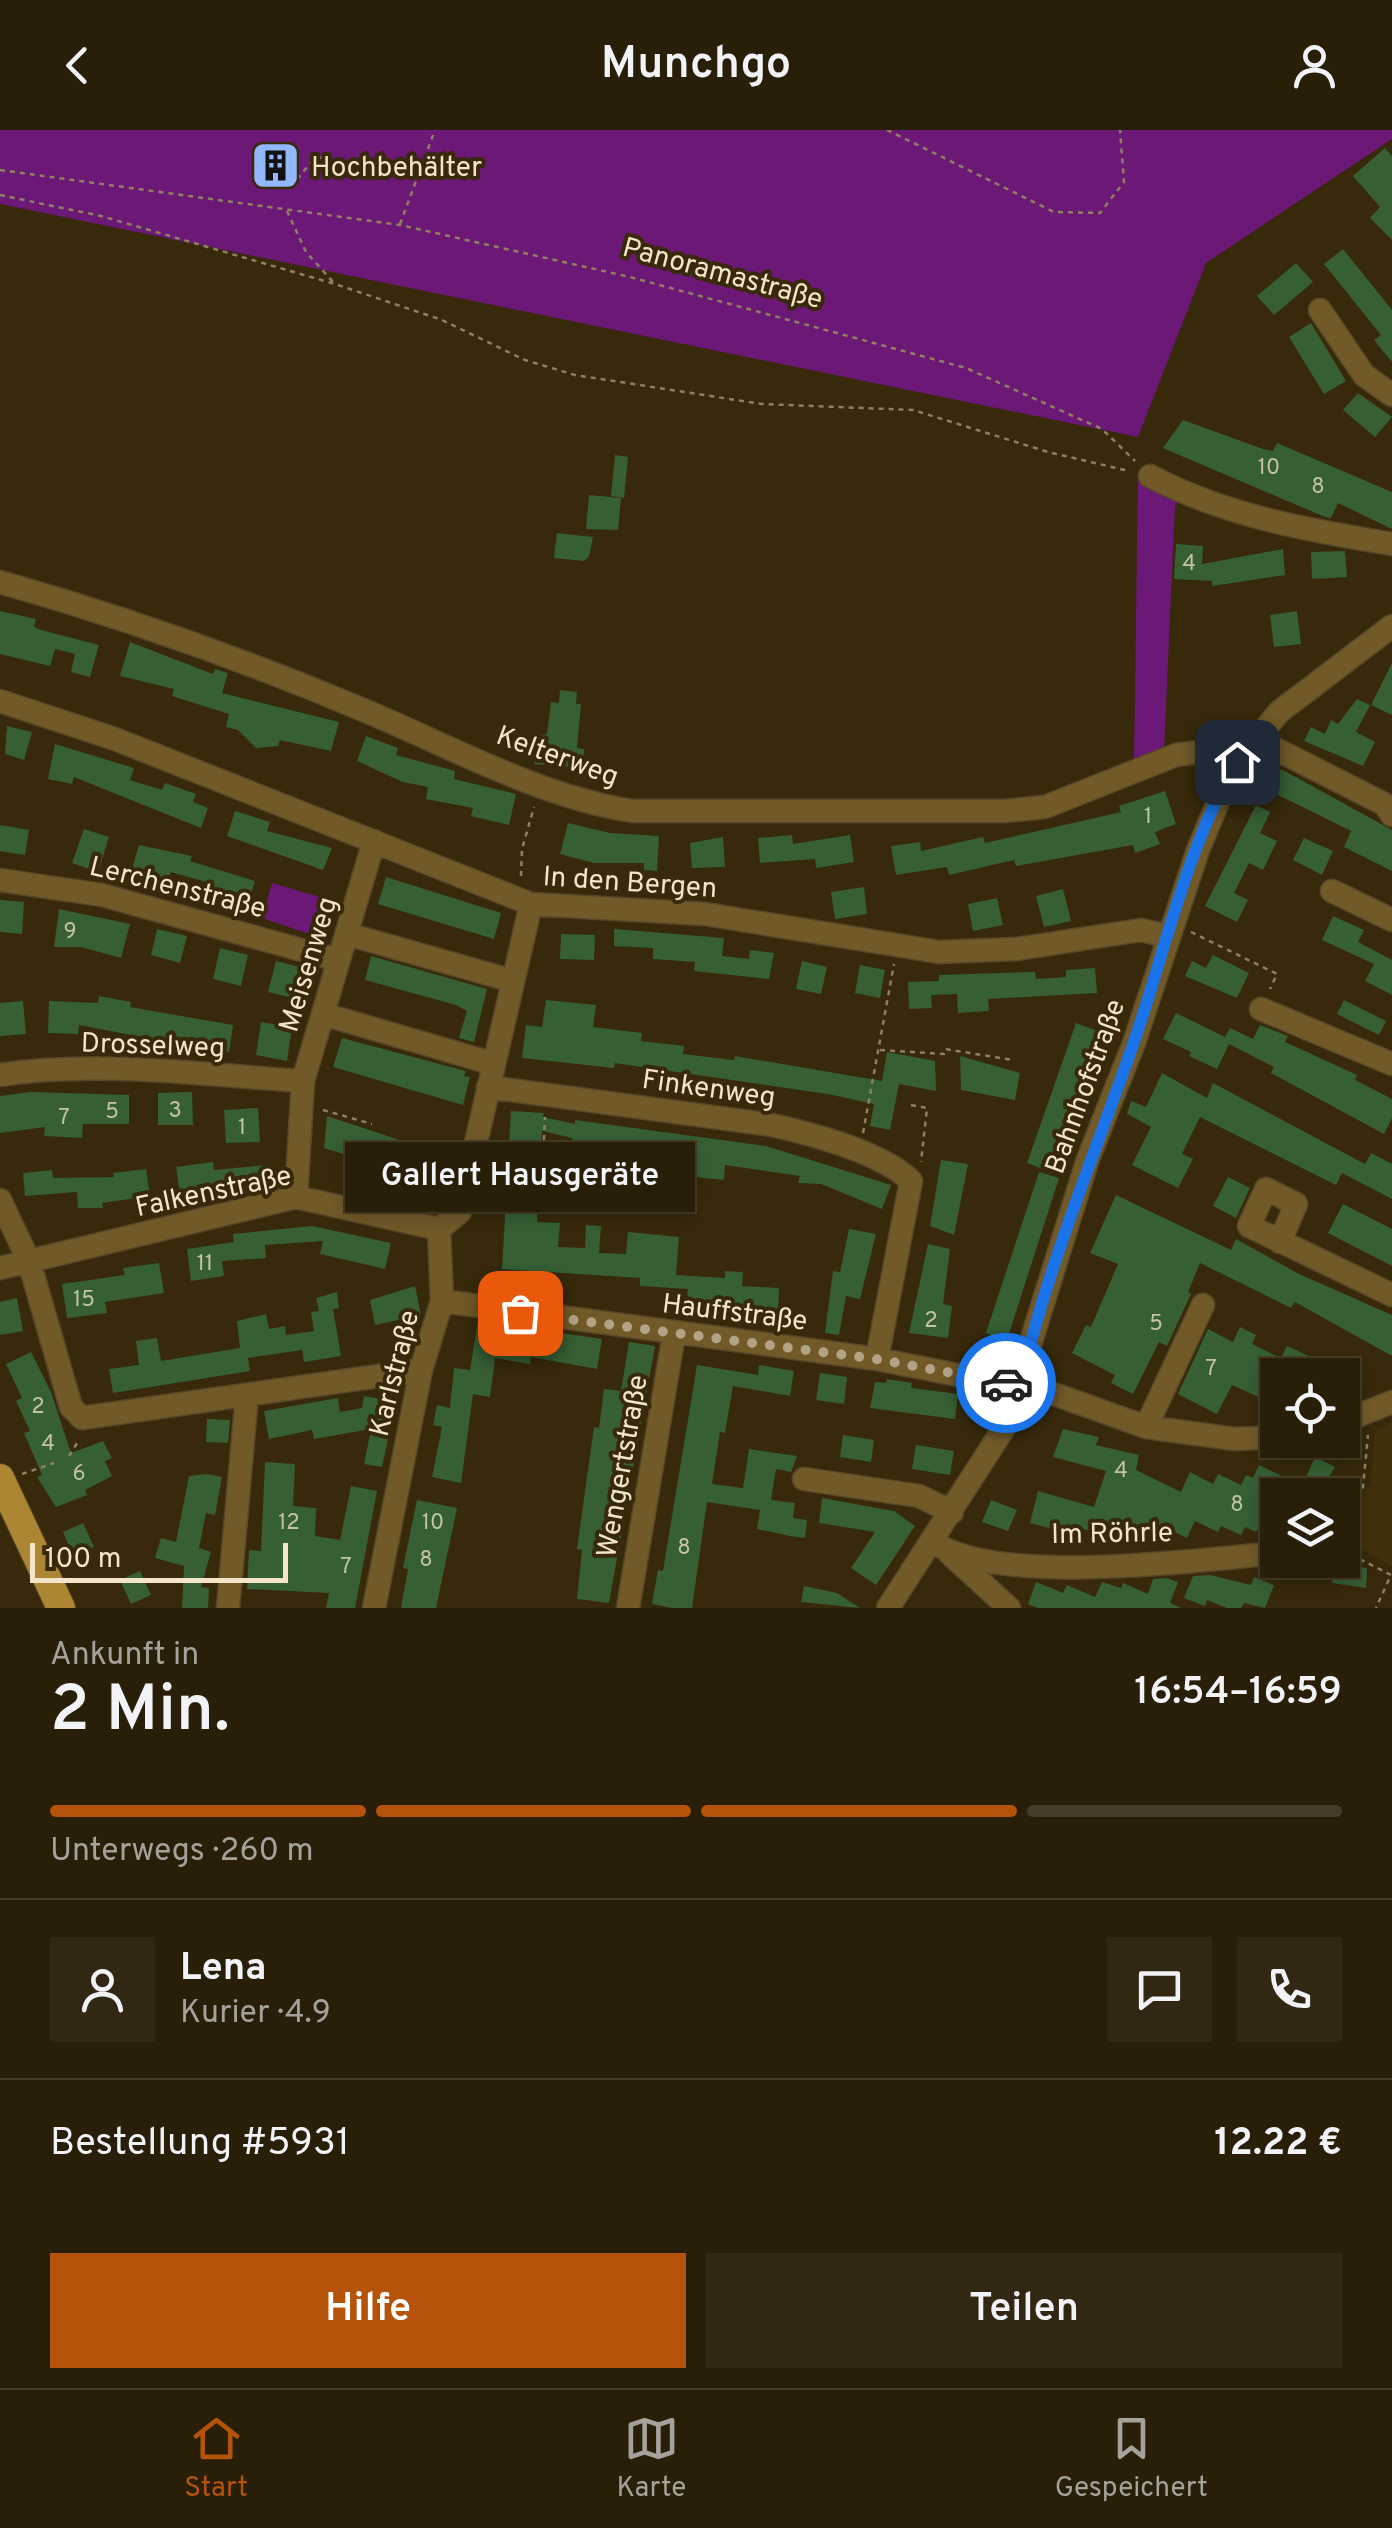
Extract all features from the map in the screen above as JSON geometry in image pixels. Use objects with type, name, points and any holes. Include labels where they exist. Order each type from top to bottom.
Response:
[{"type":"main road","points":[[1,1480],[61,1608]]},
{"type":"street","points":[[1320,310],[1364,375],[1392,395]]},
{"type":"street","points":[[1150,476],[1192,498],[1250,517],[1392,544]]},
{"type":"street","name":"Kelterweg","points":[[0,582],[138,620],[232,654],[538,786],[592,805],[632,811],[1004,811],[1045,807],[1176,756],[1199,752],[1237,762]]},
{"type":"street","name":"Bahnhofstraße","points":[[888,1608],[941,1548],[952,1512],[1004,1428],[1088,1158],[1134,1042],[1170,929],[1237,762],[1254,738],[1299,696],[1390,634]]},
{"type":"street","name":"In den Bergen","points":[[0,701],[115,739],[531,904],[705,914],[940,952],[1018,949],[1170,929]]},
{"type":"street","points":[[1254,738],[1384,804],[1392,815]]},
{"type":"street","name":"Meisenweg","points":[[296,1198],[303,1092],[322,1014],[374,842]]},
{"type":"street","name":"Lerchenstraße","points":[[0,880],[102,895],[338,960]]},
{"type":"street","points":[[1332,890],[1392,920]]},
{"type":"street","points":[[438,1229],[460,1212],[531,904]]},
{"type":"street","points":[[347,934],[513,981]]},
{"type":"street","points":[[1262,1008],[1392,1064]]},
{"type":"street","name":"Finkenweg","points":[[322,1014],[546,1096],[772,1125],[898,1167],[912,1181]]},
{"type":"street","name":"Drosselweg","points":[[0,1075],[36,1070],[138,1071],[303,1092]]},
{"type":"street","points":[[876,1359],[912,1181]]},
{"type":"street","name":"Falkenstraße","points":[[0,1268],[296,1198],[438,1229]]},
{"type":"street","points":[[0,1200],[28,1260],[71,1407],[82,1418],[421,1370]]},
{"type":"street","name":"Karlstraße","points":[[374,1608],[421,1370],[442,1301],[438,1229]]},
{"type":"street","points":[[1280,1242],[1392,1295]]},
{"type":"street","name":"Hauffstraße","points":[[442,1301],[876,1359],[1020,1386],[1146,1427],[1235,1439],[1260,1438]]},
{"type":"street","points":[[1146,1427],[1203,1305]]},
{"type":"street","name":"Wengertstraße","points":[[628,1608],[674,1334]]},
{"type":"street","points":[[228,1608],[247,1395]]},
{"type":"street","points":[[1360,1416],[1392,1402]]},
{"type":"street","points":[[804,1479],[919,1496],[952,1512]]},
{"type":"street","points":[[941,1548],[1009,1608]]},
{"type":"street","name":"Im Röhrle","points":[[941,1548],[993,1563],[1069,1565],[1260,1554]]},
{"type":"path","points":[[400,225],[436,130]]},
{"type":"path","points":[[887,130],[1054,212],[1100,212],[1124,182],[1120,130]]},
{"type":"path","points":[[291,187],[312,161],[325,156]]},
{"type":"path","name":"Panoramastraße","points":[[0,170],[400,225],[630,277],[966,368],[1102,429],[1150,476]]},
{"type":"path","points":[[0,195],[102,216],[334,284],[442,320],[525,360],[575,376],[762,404],[913,410],[1048,452],[1150,476]]},
{"type":"path","points":[[287,210],[306,252],[334,284]]},
{"type":"path","points":[[523,881],[522,848],[538,786]]},
{"type":"path","points":[[1170,929],[1277,974],[1262,1008]]},
{"type":"path","points":[[859,1154],[897,948]]},
{"type":"path","points":[[879,1049],[915,1054],[916,1050],[944,1054],[946,1049],[1012,1060]]},
{"type":"path","points":[[303,1092],[372,1124]]},
{"type":"path","points":[[542,1180],[546,1096]]},
{"type":"path","points":[[911,1104],[928,1108],[920,1168],[912,1181]]},
{"type":"path","points":[[417,1144],[471,1160]]},
{"type":"path","points":[[1360,1492],[1370,1413]]},
{"type":"path","points":[[1,1480],[54,1463]]},
{"type":"path","points":[[1360,1560],[1390,1576],[1376,1608]]},
{"type":"shaded area","points":[[0,130],[1392,130],[1392,139],[1206,263],[1138,437],[0,204]]},
{"type":"shaded area","points":[[1138,477],[1180,498],[1175,506],[1164,750],[1134,761]]},
{"type":"shaded area","points":[[272,883],[337,902],[329,927],[306,933],[262,918]]},
{"type":"shaded area","points":[[1392,1422],[1392,1566],[1360,1548],[1360,1501],[1370,1484],[1375,1432]]},
{"type":"building","points":[[1385,148],[1392,156],[1392,240],[1370,218],[1380,207],[1353,176]]},
{"type":"building","name":"Hochbehälter","points":[[265,150],[292,157],[287,181],[260,175]]},
{"type":"building","points":[[1343,249],[1392,310],[1392,362],[1374,340],[1381,335],[1324,264]]},
{"type":"building","points":[[1296,263],[1313,282],[1274,315],[1257,296]]},
{"type":"building","points":[[1311,323],[1346,381],[1324,394],[1289,337]]},
{"type":"building","points":[[1358,393],[1392,417],[1375,437],[1343,410]]},
{"type":"building","points":[[1183,420],[1263,449],[1273,451],[1277,443],[1392,492],[1392,529],[1338,503],[1331,518],[1325,517],[1163,448]]},
{"type":"building","points":[[615,455],[628,457],[624,498],[611,496]]},
{"type":"building","points":[[589,495],[621,498],[618,530],[586,529]]},
{"type":"building","points":[[557,533],[593,537],[589,557],[584,561],[554,558]]},
{"type":"building","points":[[1176,544],[1203,546],[1202,564],[1283,549],[1285,575],[1212,586],[1212,581],[1174,579]]},
{"type":"building","points":[[1345,551],[1347,577],[1312,579],[1311,552]]},
{"type":"building","points":[[0,611],[36,619],[34,627],[41,630],[99,645],[90,677],[71,672],[75,654],[55,649],[50,666],[0,654]]},
{"type":"building","points":[[1297,611],[1301,644],[1274,647],[1270,615]]},
{"type":"building","points":[[130,642],[213,674],[215,669],[228,673],[222,693],[339,722],[331,751],[280,740],[278,746],[256,748],[238,730],[226,727],[229,714],[172,696],[174,689],[120,676]]},
{"type":"building","points":[[1392,663],[1392,715],[1371,705]]},
{"type":"building","points":[[560,690],[577,692],[576,704],[581,704],[577,748],[584,749],[583,768],[534,764],[535,752],[527,752],[528,737],[547,734],[551,702],[559,703]]},
{"type":"building","points":[[1357,699],[1370,705],[1356,732],[1375,742],[1363,766],[1304,741],[1311,727],[1325,734],[1331,720],[1338,724]]},
{"type":"building","points":[[7,726],[32,732],[24,760],[5,754]]},
{"type":"building","points":[[366,736],[398,748],[396,755],[455,771],[454,779],[516,794],[509,825],[471,816],[473,808],[426,799],[428,787],[403,782],[357,761]]},
{"type":"building","points":[[55,744],[134,768],[130,780],[162,790],[165,783],[196,794],[193,802],[208,808],[201,828],[74,777],[72,784],[48,779]]},
{"type":"building","points":[[1281,769],[1392,830],[1392,871],[1344,847],[1351,831],[1272,792]]},
{"type":"building","points":[[1165,791],[1176,824],[1155,832],[1160,844],[1135,853],[1133,845],[1016,866],[1014,860],[949,875],[947,867],[896,875],[891,846],[920,842],[921,851],[983,837],[985,843],[1121,812],[1119,806]]},
{"type":"building","points":[[1256,805],[1270,812],[1260,833],[1277,841],[1263,870],[1249,863],[1234,893],[1248,900],[1237,922],[1205,906]]},
{"type":"building","points":[[235,811],[270,822],[267,831],[332,848],[323,870],[227,836]]},
{"type":"building","points":[[568,823],[610,833],[659,836],[657,871],[644,870],[644,863],[594,863],[560,854]]},
{"type":"building","points":[[0,825],[29,830],[25,855],[0,851]]},
{"type":"building","points":[[84,829],[109,837],[98,872],[72,863]]},
{"type":"building","points":[[792,835],[793,844],[850,835],[854,862],[816,868],[815,859],[760,863],[758,838]]},
{"type":"building","points":[[723,837],[725,867],[692,868],[690,843]]},
{"type":"building","points":[[1304,838],[1333,851],[1322,875],[1293,860]]},
{"type":"building","points":[[139,845],[192,856],[190,861],[255,881],[247,907],[206,895],[210,883],[171,872],[167,883],[131,872]]},
{"type":"building","points":[[386,877],[501,913],[494,939],[378,904]]},
{"type":"building","points":[[864,887],[867,914],[835,919],[831,892]]},
{"type":"building","points":[[1063,889],[1071,921],[1044,927],[1036,896]]},
{"type":"building","points":[[997,898],[1003,925],[973,931],[968,904]]},
{"type":"building","points":[[0,900],[24,902],[22,934],[0,932]]},
{"type":"building","points":[[59,909],[130,924],[121,958],[81,947],[54,947]]},
{"type":"building","points":[[1333,916],[1364,930],[1358,942],[1392,960],[1392,995],[1365,981],[1374,964],[1322,940]]},
{"type":"building","points":[[157,929],[187,936],[180,963],[151,955]]},
{"type":"building","points":[[614,929],[724,938],[722,956],[749,959],[750,950],[774,953],[769,979],[694,971],[695,962],[653,959],[653,948],[614,946]]},
{"type":"building","points":[[561,934],[595,935],[594,960],[560,959]]},
{"type":"building","points":[[220,948],[248,955],[241,986],[213,979]]},
{"type":"building","points":[[1213,955],[1249,973],[1237,998],[1185,976],[1192,961],[1206,968]]},
{"type":"building","points":[[371,956],[487,989],[474,1042],[459,1038],[467,1011],[365,980]]},
{"type":"building","points":[[276,961],[312,970],[305,1001],[268,992]]},
{"type":"building","points":[[802,961],[827,967],[821,994],[796,989]]},
{"type":"building","points":[[860,965],[885,970],[880,998],[855,993]]},
{"type":"building","points":[[1095,968],[1097,993],[988,999],[989,1011],[958,1013],[957,994],[931,995],[932,1008],[909,1009],[908,982],[939,981],[939,975],[1035,972],[1036,979],[1066,977],[1066,970]]},
{"type":"building","points":[[99,996],[131,1002],[130,1007],[233,1025],[229,1052],[141,1041],[142,1037],[79,1025],[78,1034],[48,1033],[49,1001],[98,1003]]},
{"type":"building","points":[[546,1000],[596,1005],[593,1027],[642,1033],[641,1041],[684,1046],[683,1054],[734,1060],[735,1056],[882,1081],[887,1052],[935,1061],[936,1091],[899,1084],[890,1130],[870,1126],[874,1104],[828,1094],[615,1063],[614,1068],[522,1058],[526,1025],[542,1027]]},
{"type":"building","points":[[1344,1000],[1386,1021],[1379,1035],[1337,1014]]},
{"type":"building","points":[[23,1001],[26,1034],[0,1036],[0,1003]]},
{"type":"building","points":[[1176,1013],[1225,1037],[1230,1028],[1253,1039],[1260,1025],[1288,1036],[1285,1042],[1357,1075],[1355,1080],[1392,1099],[1392,1118],[1384,1134],[1271,1073],[1274,1067],[1229,1044],[1217,1069],[1189,1056],[1191,1052],[1163,1039]]},
{"type":"building","points":[[261,1022],[292,1027],[287,1061],[256,1055]]},
{"type":"building","points":[[1076,1023],[1103,1033],[1065,1150],[1056,1148],[1048,1171],[1027,1163]]},
{"type":"building","points":[[342,1038],[466,1071],[464,1076],[470,1077],[463,1105],[333,1067]]},
{"type":"building","points":[[960,1056],[1020,1073],[1015,1100],[961,1090]]},
{"type":"building","points":[[1162,1073],[1207,1098],[1213,1083],[1365,1164],[1371,1153],[1392,1164],[1392,1199],[1342,1173],[1336,1185],[1200,1117],[1182,1154],[1193,1159],[1178,1188],[1132,1165],[1151,1127],[1127,1114],[1131,1101],[1146,1107]]},
{"type":"building","points":[[31,1092],[129,1095],[129,1124],[83,1124],[82,1138],[44,1136],[45,1127],[0,1133],[0,1096]]},
{"type":"building","points":[[192,1092],[193,1125],[158,1125],[158,1093]]},
{"type":"building","points":[[258,1108],[260,1142],[226,1143],[224,1110]]},
{"type":"building","points":[[511,1111],[544,1113],[543,1117],[575,1124],[575,1120],[766,1146],[891,1185],[882,1209],[821,1184],[798,1183],[800,1176],[725,1165],[724,1180],[695,1177],[696,1164],[670,1160],[669,1167],[655,1165],[656,1153],[572,1143],[572,1138],[542,1131],[537,1222],[560,1223],[558,1247],[585,1248],[586,1225],[601,1226],[599,1253],[626,1254],[628,1232],[679,1237],[676,1275],[725,1278],[725,1271],[743,1272],[742,1286],[779,1288],[778,1312],[687,1302],[688,1289],[640,1286],[640,1278],[502,1269]]},
{"type":"building","points":[[327,1116],[451,1157],[443,1185],[324,1148]]},
{"type":"building","points":[[941,1160],[968,1164],[954,1235],[930,1226]]},
{"type":"building","points":[[213,1162],[214,1170],[266,1165],[269,1188],[236,1196],[235,1192],[181,1200],[176,1167]]},
{"type":"building","points":[[146,1169],[150,1196],[102,1203],[103,1208],[78,1208],[77,1192],[25,1196],[23,1173],[52,1170],[53,1178],[114,1177],[113,1173]]},
{"type":"building","points":[[1039,1172],[1059,1178],[1007,1340],[986,1333]]},
{"type":"building","points":[[1228,1177],[1250,1188],[1236,1218],[1213,1206]]},
{"type":"building","points":[[1116,1195],[1231,1250],[1236,1239],[1299,1274],[1392,1315],[1392,1356],[1295,1302],[1291,1308],[1200,1263],[1188,1292],[1191,1294],[1167,1346],[1159,1342],[1133,1394],[1111,1383],[1115,1375],[1072,1353],[1086,1325],[1091,1327],[1118,1264],[1090,1253]]},
{"type":"building","points":[[1343,1204],[1392,1229],[1392,1266],[1328,1233]]},
{"type":"building","points":[[312,1226],[391,1243],[385,1269],[320,1254],[323,1241],[265,1245],[266,1258],[222,1261],[224,1276],[191,1281],[187,1249],[234,1242],[233,1234]]},
{"type":"building","points":[[849,1229],[876,1234],[860,1299],[846,1296],[839,1335],[825,1333],[833,1271],[840,1272]]},
{"type":"building","points":[[928,1244],[950,1249],[943,1304],[952,1306],[948,1338],[909,1333]]},
{"type":"building","points":[[159,1263],[164,1293],[105,1302],[107,1313],[67,1318],[62,1284],[125,1275],[123,1268]]},
{"type":"building","points":[[415,1286],[421,1315],[375,1325],[370,1300]]},
{"type":"building","points":[[337,1292],[339,1308],[333,1309],[341,1356],[304,1362],[302,1350],[248,1358],[250,1371],[113,1393],[109,1369],[139,1365],[136,1341],[157,1338],[161,1361],[240,1348],[237,1321],[266,1314],[269,1329],[285,1326],[286,1335],[314,1331],[311,1312],[319,1311],[316,1298]]},
{"type":"building","points":[[17,1298],[23,1331],[0,1335],[0,1302]]},
{"type":"building","points":[[478,1321],[602,1339],[597,1369],[531,1357],[530,1364],[495,1358],[490,1397],[473,1394],[461,1483],[432,1477],[442,1427],[433,1425],[437,1405],[450,1408],[454,1368],[470,1370]]},
{"type":"building","points":[[1240,1327],[1256,1335],[1252,1344],[1281,1358],[1260,1358],[1260,1398],[1232,1385],[1217,1414],[1178,1394],[1208,1329],[1233,1342]]},
{"type":"building","points":[[629,1342],[655,1346],[609,1603],[577,1599],[582,1550],[577,1549],[594,1427],[599,1428],[604,1389],[621,1391]]},
{"type":"building","points":[[1287,1346],[1313,1358],[1281,1358]]},
{"type":"building","points":[[31,1352],[51,1392],[71,1453],[103,1441],[112,1458],[105,1461],[112,1476],[85,1490],[87,1495],[56,1507],[37,1477],[42,1475],[24,1433],[30,1431],[16,1401],[22,1398],[6,1364]]},
{"type":"building","points":[[697,1365],[758,1375],[759,1365],[794,1371],[790,1396],[733,1386],[725,1433],[720,1432],[712,1484],[743,1488],[749,1449],[797,1456],[791,1472],[776,1469],[771,1500],[795,1503],[793,1518],[807,1520],[805,1538],[790,1536],[757,1529],[760,1510],[707,1502],[692,1608],[672,1608],[652,1604],[658,1570],[663,1571]]},
{"type":"building","points":[[820,1373],[847,1377],[844,1404],[816,1400]]},
{"type":"building","points":[[887,1379],[912,1383],[911,1388],[958,1394],[955,1419],[870,1408],[875,1382],[886,1383]]},
{"type":"building","points":[[364,1396],[396,1402],[382,1467],[364,1464],[371,1429],[314,1439],[312,1430],[269,1439],[264,1411],[338,1398],[340,1412],[362,1408]]},
{"type":"building","points":[[207,1419],[230,1420],[228,1443],[206,1442]]},
{"type":"building","points":[[1063,1429],[1099,1437],[1096,1445],[1139,1455],[1136,1470],[1181,1492],[1190,1472],[1213,1484],[1218,1474],[1241,1485],[1246,1475],[1253,1478],[1259,1465],[1286,1478],[1260,1478],[1260,1525],[1256,1532],[1245,1527],[1241,1535],[1221,1526],[1218,1532],[1195,1521],[1187,1538],[1164,1527],[1159,1538],[1120,1519],[1116,1537],[1066,1525],[1064,1532],[1030,1523],[1038,1491],[1094,1507],[1106,1471],[1053,1457]]},
{"type":"building","points":[[843,1435],[874,1440],[871,1462],[840,1457]]},
{"type":"building","points":[[916,1445],[954,1451],[950,1475],[912,1469]]},
{"type":"building","points":[[1315,1458],[1335,1467],[1329,1478],[1306,1478]]},
{"type":"building","points":[[265,1462],[295,1464],[293,1506],[316,1508],[315,1536],[340,1540],[351,1486],[377,1491],[355,1608],[326,1608],[329,1593],[247,1589],[249,1550],[261,1551]]},
{"type":"building","points":[[189,1476],[222,1477],[215,1515],[206,1513],[199,1548],[211,1552],[201,1587],[209,1588],[208,1608],[182,1608],[184,1566],[155,1558],[161,1538],[176,1542]]},
{"type":"building","points":[[822,1498],[894,1511],[915,1526],[876,1585],[851,1568],[875,1532],[819,1523]]},
{"type":"building","points":[[417,1500],[457,1508],[436,1608],[401,1608],[408,1569],[403,1568]]},
{"type":"building","points":[[991,1500],[1017,1510],[1008,1531],[982,1522]]},
{"type":"building","points":[[83,1523],[94,1547],[73,1556],[63,1532]]},
{"type":"building","points":[[1360,1567],[1367,1568],[1366,1588],[1332,1583],[1333,1578],[1360,1578]]},
{"type":"building","points":[[140,1571],[151,1595],[131,1604],[120,1580]]},
{"type":"building","points":[[1210,1575],[1251,1585],[1254,1577],[1274,1585],[1265,1608],[1244,1603],[1241,1608],[1227,1608],[1207,1600],[1205,1606],[1184,1598],[1193,1576]]},
{"type":"building","points":[[1153,1579],[1178,1582],[1170,1603],[1181,1608],[1038,1608],[1028,1604],[1036,1582],[1063,1593],[1067,1585],[1095,1597],[1102,1582],[1121,1588],[1123,1583],[1148,1594]]},
{"type":"building","points":[[804,1586],[837,1593],[860,1608],[801,1602]]},
{"type":"way so far","points":[[520,1313],[876,1359],[1006,1383]]},
{"type":"place","name":"Hochbehälter","points":[[276,166]]},
{"type":"place","name":"Gallert Hausgeräte","points":[[520,1313]]},
{"type":"route","points":[[1006,1383],[1020,1386],[1032,1335],[1088,1158],[1134,1042],[1198,850],[1237,762]]}]
